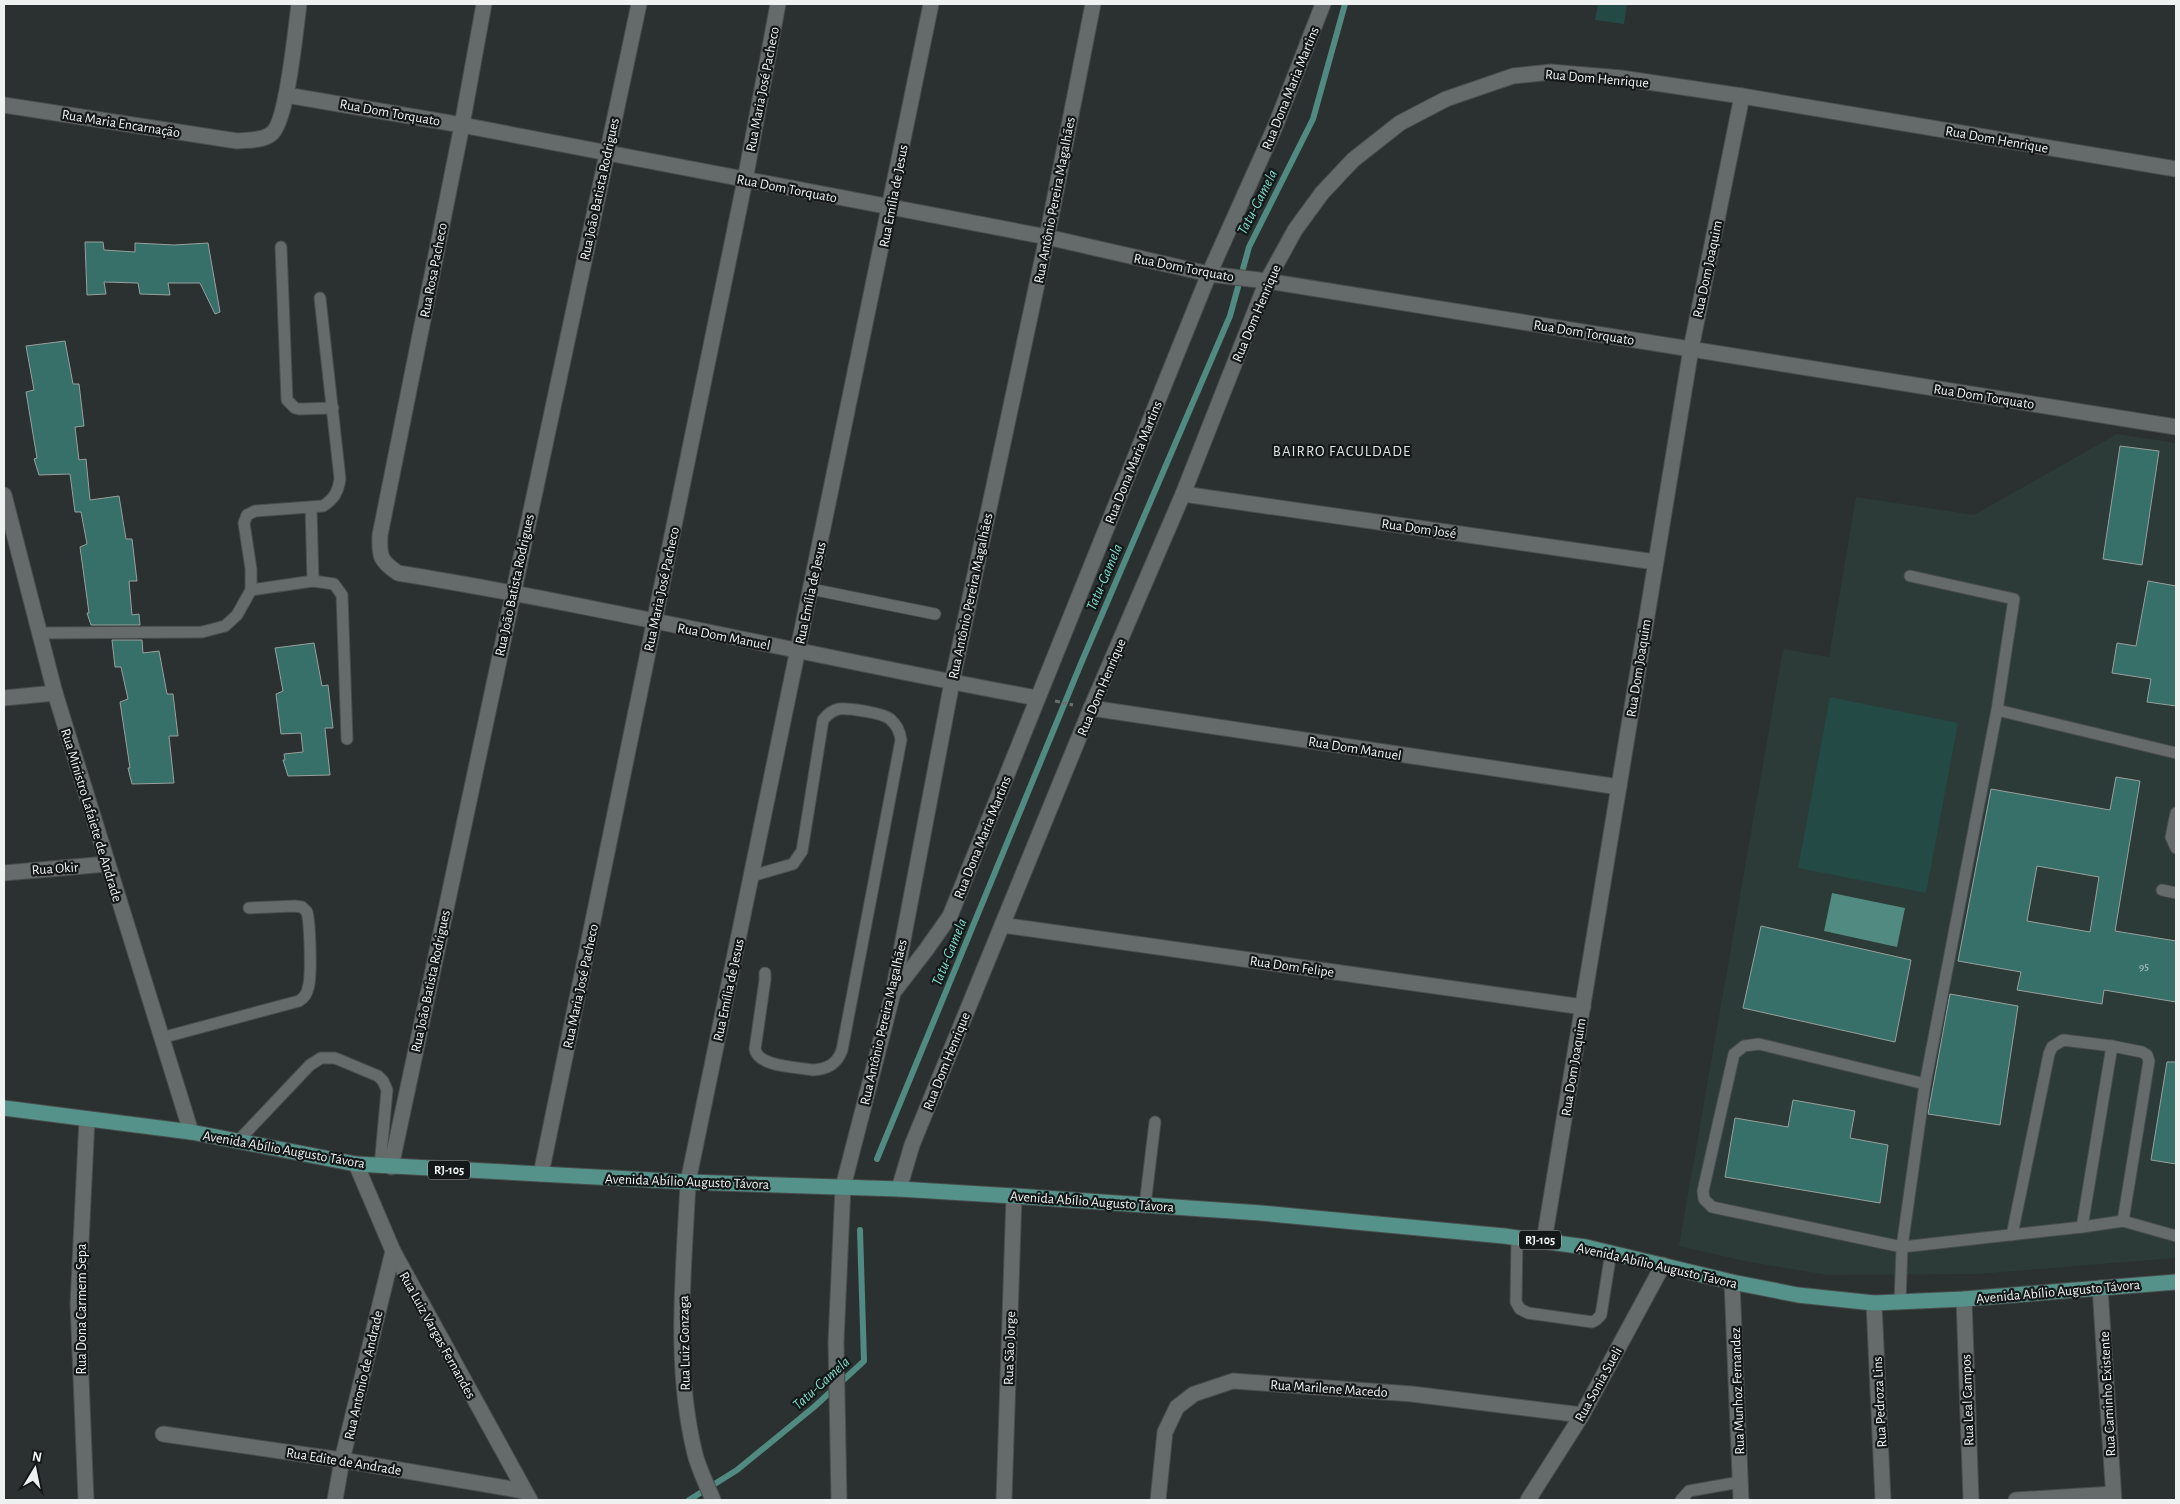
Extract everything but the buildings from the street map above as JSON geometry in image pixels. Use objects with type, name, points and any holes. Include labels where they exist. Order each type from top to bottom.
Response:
[{"type":"main road","name":"Avenida Abílio Augusto Távora","points":[[4,1108],[191,1132],[356,1164],[688,1182],[844,1187],[1014,1196],[1270,1214],[1517,1238],[1611,1252],[1732,1282],[1798,1295],[1874,1303],[1964,1299],[2176,1282]]},
{"type":"street","points":[[286,95],[299,4]]},
{"type":"street","name":"Rua Rosa Pacheco","points":[[380,535],[462,125],[484,4]]},
{"type":"street","name":"Rua João Batista Rodrigues","points":[[386,1166],[639,4]]},
{"type":"street","name":"Rua Maria José Pacheco","points":[[541,1174],[745,180],[778,4]]},
{"type":"street","name":"Rua Emília de Jesus","points":[[688,1182],[931,4]]},
{"type":"street","name":"Rua Antônio Pereira Magalhães","points":[[839,1500],[836,1342],[844,1187],[893,992],[952,682],[1047,237],[1093,4]]},
{"type":"street","name":"Rua Dona Maria Martins","points":[[893,992],[950,916],[1209,274],[1275,127],[1323,4]]},
{"type":"street","name":"Rua Dom Henrique","points":[[899,1190],[912,1145],[1091,708],[1183,494],[1261,280],[1322,193],[1353,160],[1400,123],[1446,99],[1513,76],[1552,72],[1621,78],[1742,96],[2176,170]]},
{"type":"street","name":"Rua Dom Torquato","points":[[286,95],[462,125],[1047,237],[1209,274],[1261,280],[2176,427]]},
{"type":"street","name":"Rua Maria Encarnação","points":[[4,105],[237,141],[256,140],[272,134],[279,124],[286,95]]},
{"type":"street","name":"Rua Dom Joaquim","points":[[1544,1241],[1691,349],[1742,96]]},
{"type":"street","name":"Rua Dom José","points":[[1183,494],[1656,562]]},
{"type":"street","name":"Rua Ministro Lafaiete de Andrade","points":[[4,495],[8,531],[55,693],[191,1132]]},
{"type":"street","name":"Rua Dom Manuel","points":[[380,535],[380,554],[386,565],[398,573],[512,592],[1037,698]]},
{"type":"street","points":[[4,698],[55,693]]},
{"type":"street","name":"Rua Dom Manuel","points":[[1091,708],[1619,787]]},
{"type":"street","name":"Rua Okir","points":[[4,872],[107,864]]},
{"type":"street","name":"Rua Dom Felipe","points":[[1002,925],[1583,1007]]},
{"type":"street","name":"Rua Dona Carmem Sepa","points":[[86,1500],[78,1304],[87,1119]]},
{"type":"street","name":"Rua Luiz Vargas Fernandes","points":[[356,1164],[393,1251],[527,1496]]},
{"type":"street","name":"Rua Luiz Gonzaga","points":[[688,1182],[681,1320],[683,1385],[696,1455],[713,1500]]},
{"type":"street","name":"Rua Sāo Jorge","points":[[1004,1500],[1014,1196]]},
{"type":"street","name":"Rua Antonio de Andrade","points":[[335,1500],[342,1460],[393,1251]]},
{"type":"street","name":"Rua Sonia Sueli","points":[[1528,1500],[1582,1415],[1663,1265]]},
{"type":"street","name":"Rua Munhoz Fernandez","points":[[1732,1282],[1741,1500]]},
{"type":"street","name":"Rua Caminho Existente","points":[[2100,1288],[2113,1497]]},
{"type":"street","name":"Rua Leal Campos","points":[[1964,1299],[1971,1500]]},
{"type":"street","name":"Rua Pedroza Lins","points":[[1874,1303],[1884,1500]]},
{"type":"street","name":"Rua Marilene Macedo","points":[[1158,1500],[1165,1432],[1177,1407],[1194,1394],[1233,1382],[1412,1394],[1582,1415]]},
{"type":"street","name":"Rua Edite de Andrade","points":[[163,1434],[342,1460],[527,1496]]},
{"type":"street","points":[[2016,1500],[2113,1497]]},
{"type":"lane","points":[[281,247],[287,400],[295,408],[299,409],[333,408]]},
{"type":"lane","points":[[39,633],[202,632],[225,626],[237,615],[251,590],[251,569],[244,523],[247,515],[255,510],[323,506],[331,500],[339,486],[340,479],[333,408],[320,298]]},
{"type":"lane","points":[[311,507],[313,581]]},
{"type":"lane","points":[[1900,1302],[1902,1246],[1925,1084],[1997,710],[2014,599],[1910,576]]},
{"type":"lane","points":[[251,590],[313,581],[334,584],[342,594],[346,739]]},
{"type":"lane","points":[[811,589],[935,614]]},
{"type":"lane","points":[[752,876],[793,864],[802,851],[823,720],[826,716],[836,710],[845,709],[884,716],[890,719],[900,731],[900,740],[842,1050],[834,1064],[821,1070],[813,1070],[764,1062],[757,1056],[755,1049],[765,973]]},
{"type":"lane","points":[[1997,710],[2176,753]]},
{"type":"lane","points":[[2176,812],[2171,836],[2176,848]]},
{"type":"lane","points":[[2162,890],[2176,893]]},
{"type":"lane","points":[[162,1038],[299,1001],[304,997],[308,990],[310,978],[307,912],[302,907],[295,906],[249,908]]},
{"type":"lane","points":[[2012,1235],[2049,1054],[2052,1047],[2063,1040],[2142,1052],[2147,1055],[2149,1061],[2123,1221]]},
{"type":"lane","points":[[1925,1084],[1759,1044],[1744,1046],[1734,1054],[1703,1191],[1704,1199],[1712,1207],[1902,1246],[2123,1221],[2176,1236]]},
{"type":"lane","points":[[2082,1227],[2112,1046]]},
{"type":"lane","points":[[238,1141],[310,1064],[321,1058],[335,1058],[378,1076],[386,1085],[386,1166]]},
{"type":"lane","points":[[1145,1205],[1155,1122]]},
{"type":"lane","points":[[1517,1238],[1516,1302],[1520,1309],[1528,1313],[1592,1322],[1596,1320],[1601,1315],[1611,1252]]},
{"type":"lane","points":[[1681,1500],[1689,1491],[1740,1482]]},
{"type":"path","points":[[1037,698],[1091,708]]},
{"type":"shaded area","points":[[1598,4],[1627,4],[1624,24],[1595,20]]},
{"type":"shaded area","points":[[2117,434],[2176,443],[2176,1258],[1977,1274],[1828,1275],[1749,1262],[1679,1246],[1783,649],[1829,657],[1856,497],[1974,515]]},
{"type":"shaded area","points":[[1830,697],[1958,723],[1926,893],[1798,868]]},
{"type":"shaded area","points":[[1832,893],[1905,908],[1897,947],[1824,931]]},
{"type":"waterway","name":"Tatu-Gamela","points":[[877,1159],[1082,661],[1230,316],[1249,247],[1313,119],[1345,4]]},
{"type":"waterway","name":"Tatu-Gamela","points":[[689,1500],[737,1470],[814,1407],[864,1361],[860,1230]]},
{"type":"district","name":"BAIRRO FACULDADE","points":[[1342,451]]}]
